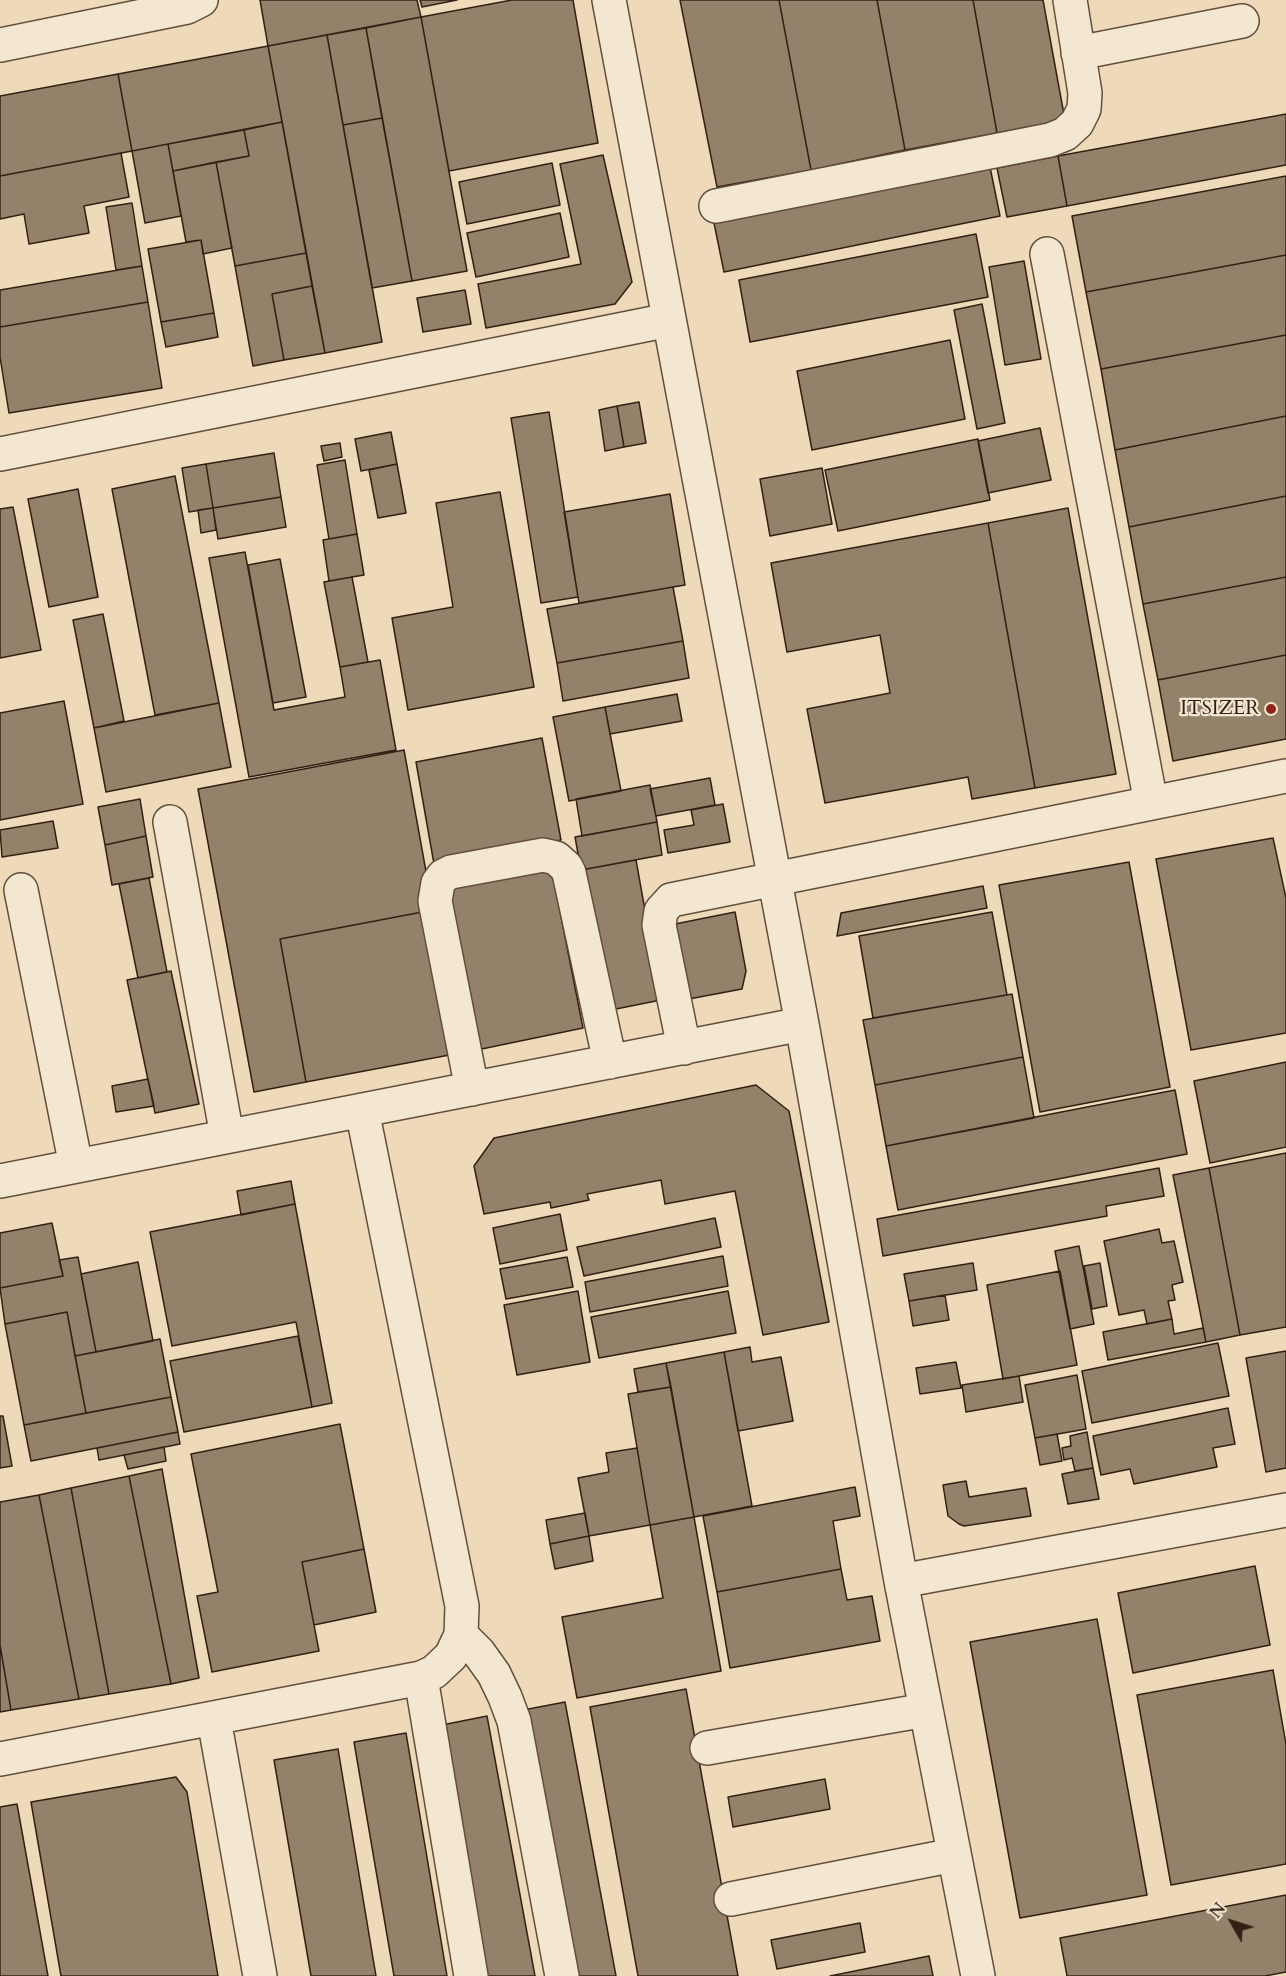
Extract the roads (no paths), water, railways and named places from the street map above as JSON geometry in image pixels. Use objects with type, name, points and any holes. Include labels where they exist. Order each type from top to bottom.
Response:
[{"type":"lane","points":[[0,45],[187,7],[201,0]]},
{"type":"lane","points":[[609,0],[802,1024],[901,1581],[978,1976]]},
{"type":"lane","points":[[717,206],[1050,140],[1065,134],[1077,123],[1084,109],[1085,93],[1070,0]]},
{"type":"lane","points":[[1078,53],[1242,21]]},
{"type":"lane","points":[[1047,254],[1151,803]]},
{"type":"lane","points":[[0,454],[669,320]]},
{"type":"lane","points":[[684,1047],[659,925],[661,911],[671,900],[1286,776]]},
{"type":"lane","points":[[170,822],[227,1136]]},
{"type":"lane","points":[[472,1089],[435,901],[438,883],[443,876],[451,872],[543,855],[556,858],[566,867],[610,1062]]},
{"type":"lane","points":[[21,890],[76,1166]]},
{"type":"lane","points":[[0,1180],[802,1024]]},
{"type":"lane","points":[[0,1759],[421,1678],[434,1672],[451,1656],[461,1635],[462,1606],[362,1110]]},
{"type":"lane","points":[[901,1581],[1286,1510]]},
{"type":"lane","points":[[461,1635],[479,1653],[494,1674],[514,1720],[562,1976]]},
{"type":"lane","points":[[421,1678],[471,1976]]},
{"type":"lane","points":[[707,1748],[926,1710]]},
{"type":"lane","points":[[214,1719],[260,1976]]},
{"type":"lane","points":[[731,1899],[954,1855]]},
{"type":"place","name":"ITSIZER","points":[[1271,709]]}]
